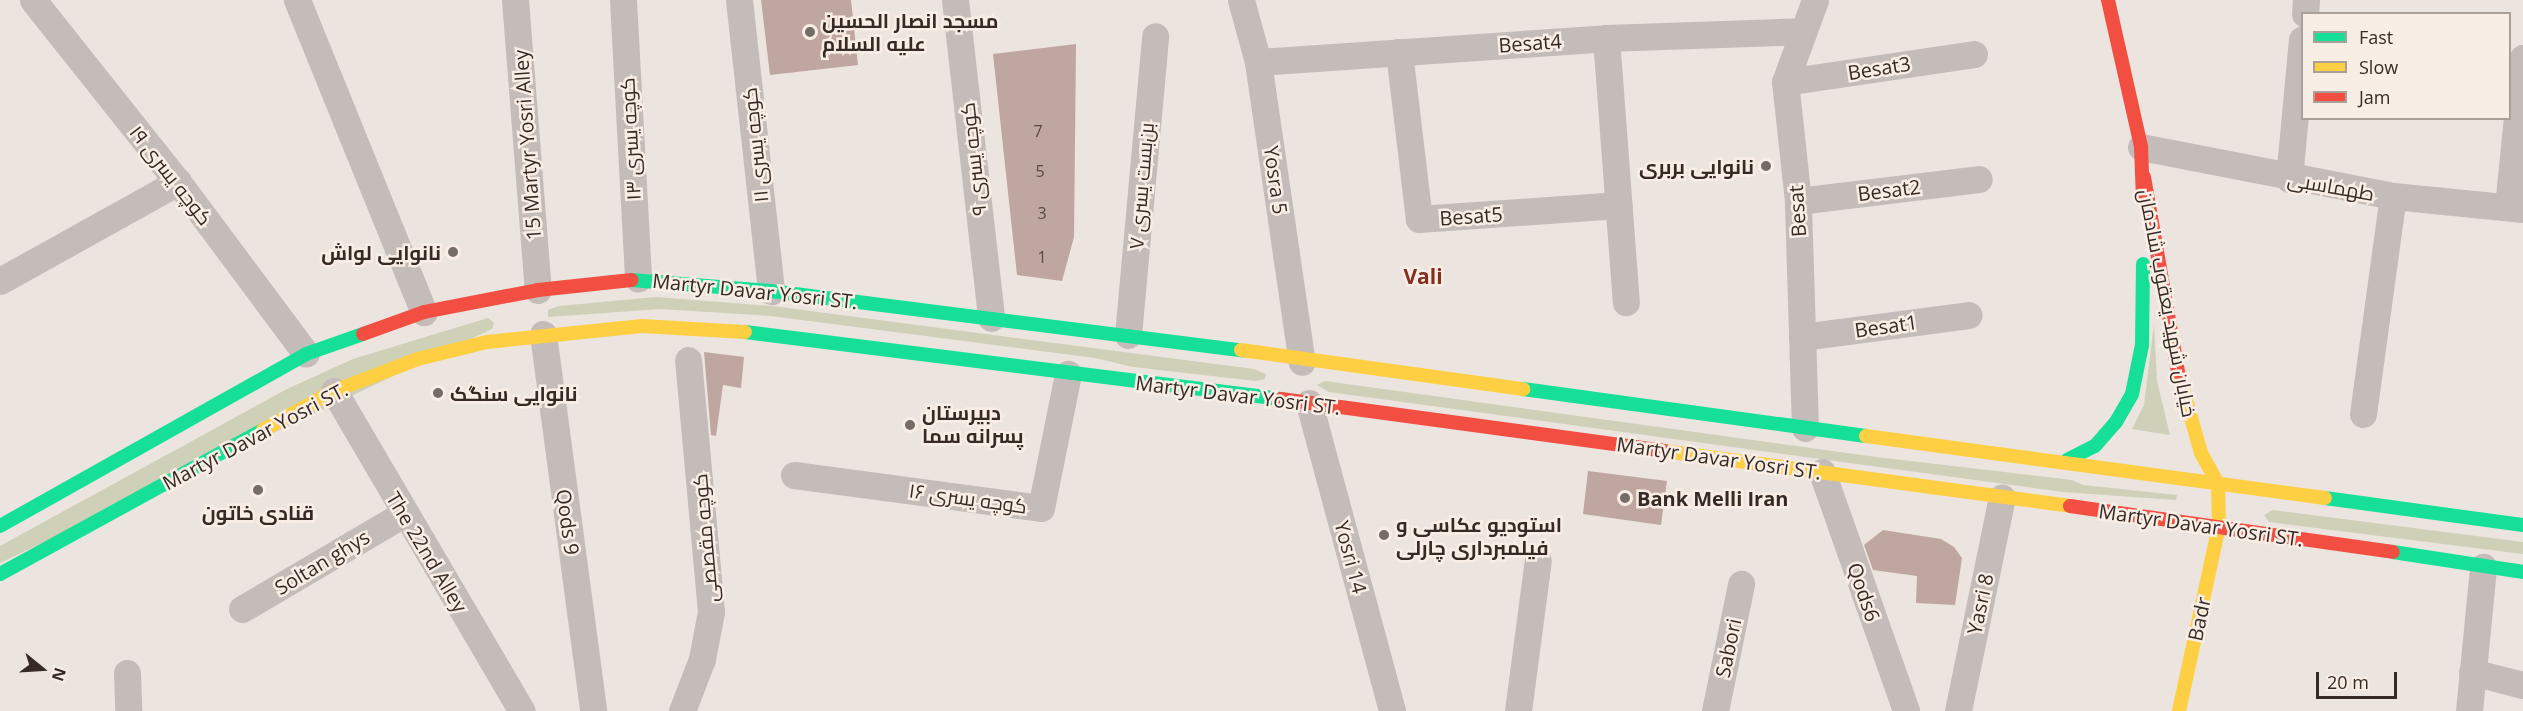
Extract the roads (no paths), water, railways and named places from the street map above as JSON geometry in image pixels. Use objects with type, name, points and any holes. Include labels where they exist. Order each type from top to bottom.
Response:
[{"type":"main road","points":[[2108,0],[2141,147],[2144,177]]},
{"type":"main road","name":"خیابان شهید یعقوب شادمان","points":[[2067,460],[2095,446],[2116,422],[2132,394],[2142,345],[2144,177]]},
{"type":"main road","name":"خیابان شهید یعقوب شادمان","points":[[2144,177],[2175,360],[2197,443],[2218,484]]},
{"type":"main road","name":"Martyr Davar Yosri ST.","points":[[0,526],[306,354],[424,312],[638,279],[771,291],[1128,335],[1305,380],[1822,472],[2219,526],[2523,572]]},
{"type":"main road","name":"Martyr Davar Yosri ST.","points":[[0,574],[334,391],[418,359],[542,328],[642,326],[755,332],[1068,374],[1305,380],[1805,428],[2067,460],[2218,484],[2523,525]]},
{"type":"main road","name":"Badr","points":[[2180,711],[2219,526],[2218,484]]},
{"type":"street","name":"کوچه یسری ۱۹","points":[[33,0],[178,182],[306,354]]},
{"type":"street","points":[[297,0],[424,312]]},
{"type":"street","name":"15 Martyr Yosri Alley","points":[[515,0],[538,296]]},
{"type":"street","name":"کوچه یسری ۱۳","points":[[623,0],[638,279]]},
{"type":"street","name":"کوچه یسری ۱۱","points":[[739,0],[771,291]]},
{"type":"street","name":"کوچه یسری ۹","points":[[955,0],[991,318]]},
{"type":"street","name":"Yosra 5","points":[[1241,0],[1258,62],[1305,380]]},
{"type":"street","name":"Besat","points":[[1805,428],[1798,201],[1785,82],[1815,0]]},
{"type":"street","name":"Besat4","points":[[1258,62],[1605,38],[1802,31]]},
{"type":"street","name":"بن‌بست یسری ۷","points":[[1128,335],[1155,36]]},
{"type":"street","points":[[1605,38],[1626,302]]},
{"type":"street","points":[[2289,179],[2301,51]]},
{"type":"street","name":"Besat5","points":[[1399,52],[1419,219],[1619,205]]},
{"type":"street","name":"Besat3","points":[[1785,82],[1974,54]]},
{"type":"street","points":[[2516,208],[2523,58]]},
{"type":"street","name":"طهماسبی","points":[[2141,147],[2289,179],[2393,196],[2516,208]]},
{"type":"street","name":"Besat2","points":[[1798,201],[1979,179]]},
{"type":"street","points":[[0,281],[178,182]]},
{"type":"street","points":[[2363,414],[2393,196]]},
{"type":"street","name":"Besat1","points":[[1802,337],[1969,315]]},
{"type":"street","name":"Qods 9","points":[[542,328],[593,711]]},
{"type":"street","name":"کوچه مقصصی","points":[[682,711],[702,659],[711,612],[688,360]]},
{"type":"street","name":"کوچه یسری ۱۶","points":[[794,475],[1041,508],[1068,374]]},
{"type":"street","name":"Yosri 14","points":[[1305,380],[1392,711]]},
{"type":"street","name":"The 22nd Alley","points":[[334,391],[403,514],[522,711]]},
{"type":"street","name":"Qods6","points":[[1822,472],[1906,711]]},
{"type":"street","name":"Yasri 8","points":[[1958,711],[2002,497]]},
{"type":"street","name":"Soltan ghys","points":[[242,609],[403,514]]},
{"type":"street","points":[[1518,711],[1538,560]]},
{"type":"street","points":[[2469,711],[2483,567]]},
{"type":"street","name":"Sabori","points":[[1714,711],[1741,585]]},
{"type":"street","points":[[2472,672],[2523,685]]},
{"type":"street","points":[[127,673],[128,711]]},
{"type":"place","name":"مسجد انصار الحسین علیه السلام","points":[[810,32]]},
{"type":"place","name":"نانوایی بربری","points":[[1766,166]]},
{"type":"place","name":"نانوایی لواش","points":[[453,252]]},
{"type":"place","name":"نانوایی سنگک","points":[[438,393]]},
{"type":"place","name":"دبیرستان پسرانه سما","points":[[910,425]]},
{"type":"place","name":"قنادی خاتون","points":[[258,490]]},
{"type":"place","name":"Bank Melli Iran","points":[[1625,498]]},
{"type":"place","name":"استودیو عکاسی و فیلمبرداری چارلی","points":[[1384,535]]},
{"type":"district","name":"Vali","points":[[1423,276]]}]
